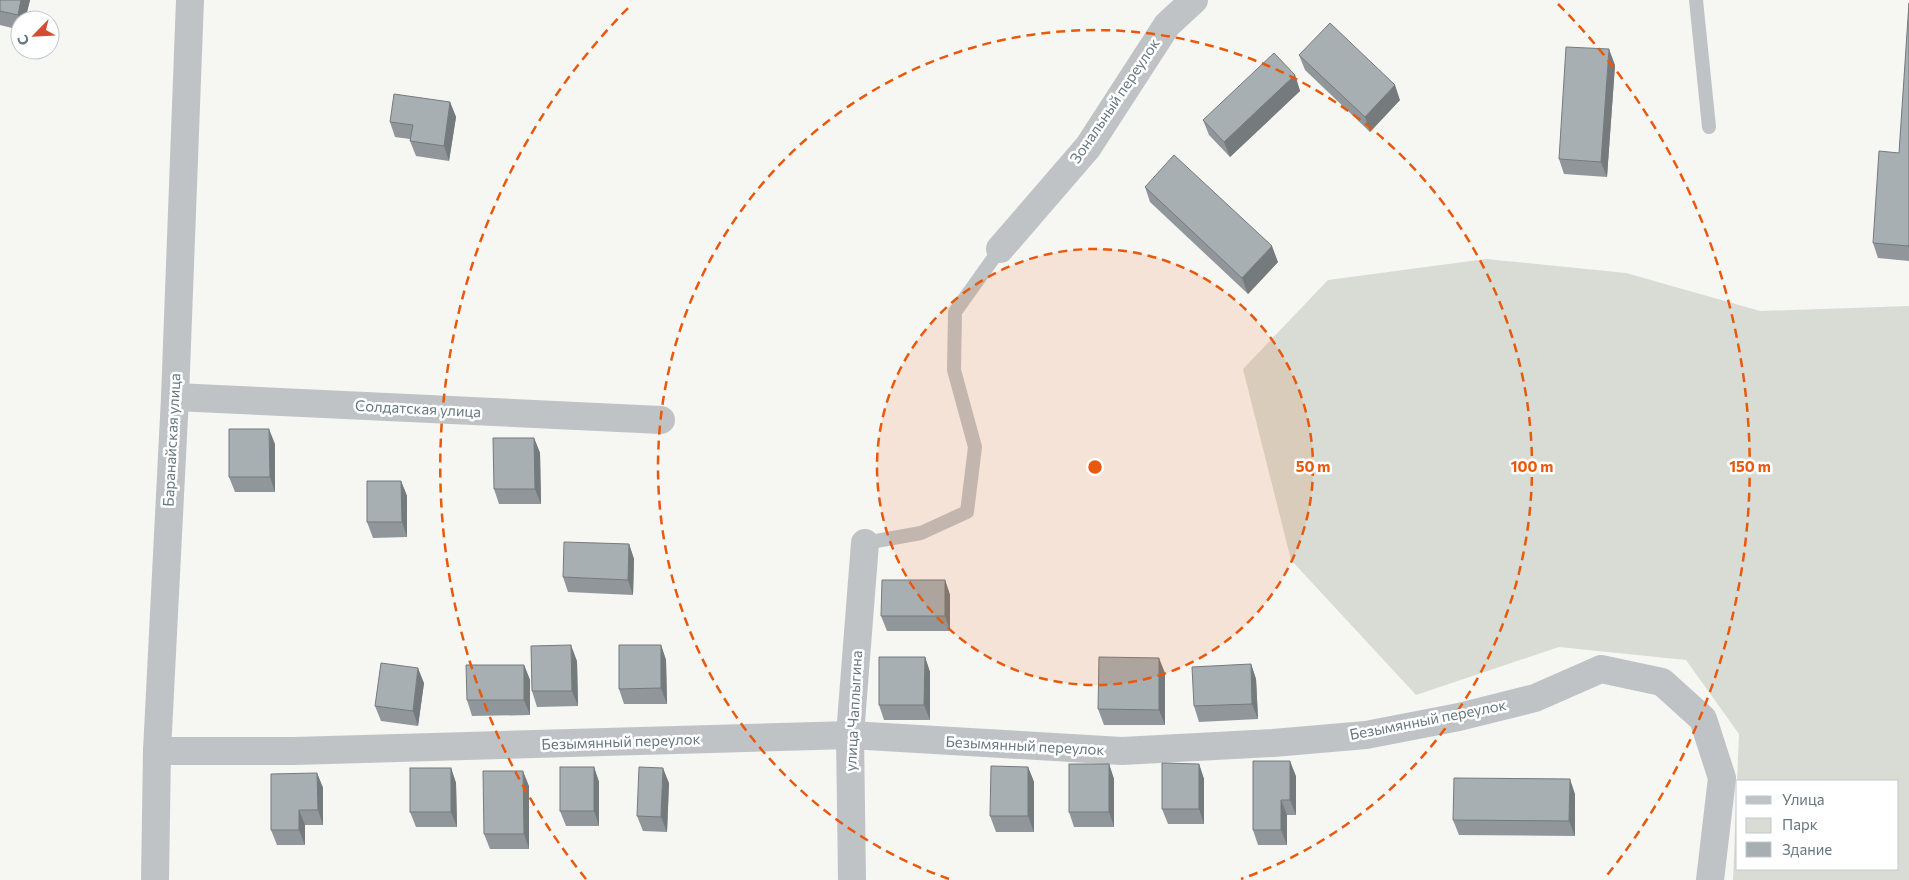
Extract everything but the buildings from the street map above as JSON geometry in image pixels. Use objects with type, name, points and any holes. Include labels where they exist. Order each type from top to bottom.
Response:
[{"type":"street","name":"Баранайская улица","points":[[155,880],[157,751],[175,397],[190,0]]},
{"type":"street","name":"Зональный переулок","points":[[1000,250],[1088,147],[1167,25],[1194,0]]},
{"type":"street","name":"Солдатская улица","points":[[175,397],[661,420]]},
{"type":"street","name":"улица Чаплыгина","points":[[852,880],[850,735],[865,543]]},
{"type":"street","name":"Безымянный переулок","points":[[157,751],[294,751],[850,735],[1122,752],[1273,744],[1366,735],[1459,717],[1535,698],[1601,669],[1662,682],[1703,719],[1722,778],[1710,880]]},
{"type":"lane","points":[[1696,0],[1709,127]]},
{"type":"lane","points":[[865,543],[921,533],[967,512],[975,447],[954,370],[955,312],[1000,250]]},
{"type":"green space","points":[[1486,259],[1626,273],[1760,311],[1909,306],[1909,880],[1733,880],[1736,807],[1736,870],[1899,870],[1899,780],[1737,780],[1739,734],[1686,660],[1559,647],[1416,695],[1291,560],[1243,369],[1328,280]]}]
